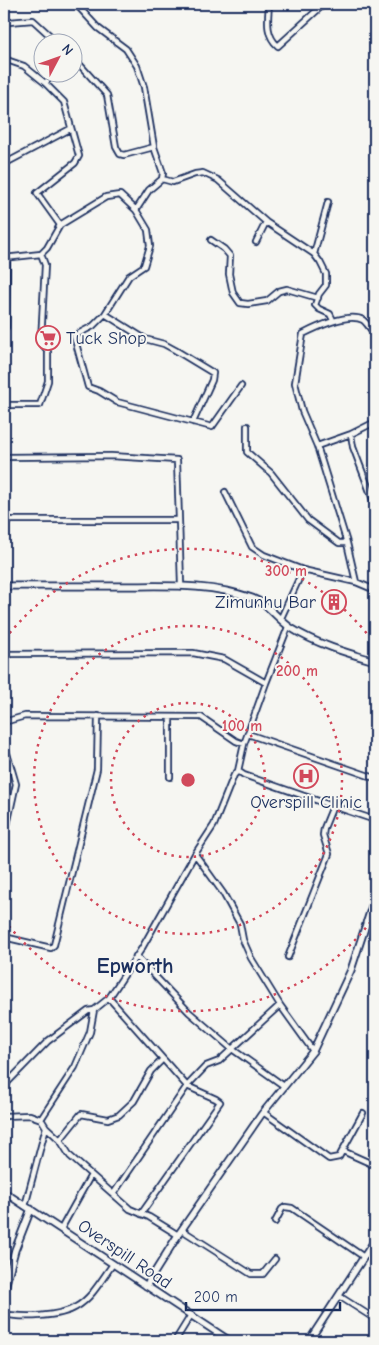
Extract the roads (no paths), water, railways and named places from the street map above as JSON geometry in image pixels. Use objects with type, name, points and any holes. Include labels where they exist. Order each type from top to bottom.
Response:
[{"type":"street","points":[[76,4],[98,28],[126,50],[138,66],[144,87],[154,147],[163,173],[162,180],[149,190],[136,210]]},
{"type":"street","points":[[269,4],[268,23],[271,39],[278,46],[324,4]]},
{"type":"street","points":[[9,22],[33,20],[46,32]]},
{"type":"street","points":[[4,59],[24,66],[64,102],[79,156],[76,163],[38,193],[60,225]]},
{"type":"street","points":[[82,67],[107,95],[116,147],[120,154],[124,155],[154,147]]},
{"type":"street","points":[[4,164],[70,129]]},
{"type":"street","points":[[162,180],[173,182],[203,173],[218,180],[266,222],[314,254],[326,274],[326,285],[315,305],[330,314],[333,320]]},
{"type":"street","points":[[6,327],[5,258],[41,254],[47,248],[60,225],[106,197],[120,195],[136,210],[148,230],[150,246],[144,266],[129,276],[105,314],[93,326],[74,336],[88,386],[99,390],[117,402],[212,427],[241,386]]},
{"type":"street","points":[[314,254],[328,202]]},
{"type":"street","points":[[256,242],[266,222]]},
{"type":"street","points":[[211,240],[230,256],[229,274],[233,293],[240,303],[248,304],[267,301],[279,291],[288,289],[318,298]]},
{"type":"street","points":[[4,405],[40,405],[48,381],[48,352],[41,341],[45,265],[41,254]]},
{"type":"street","points":[[105,314],[145,339],[164,344],[175,350],[213,374],[193,422]]},
{"type":"street","points":[[356,582],[347,543],[317,446],[302,411],[295,383],[303,334],[333,320],[352,318],[363,320],[375,336]]},
{"type":"street","points":[[317,446],[351,434],[375,422]]},
{"type":"street","points":[[247,426],[247,452],[271,473],[308,520],[339,543],[347,543]]},
{"type":"street","points":[[351,434],[353,447],[375,505]]},
{"type":"street","points":[[4,457],[110,456],[177,460],[181,586]]},
{"type":"street","points":[[225,492],[252,547],[303,570],[356,582],[375,590]]},
{"type":"street","points":[[4,520],[179,520]]},
{"type":"street","points":[[281,618],[303,570]]},
{"type":"street","points":[[4,586],[181,586],[220,590],[253,598],[266,605],[288,626],[303,635],[375,661]]},
{"type":"street","points":[[4,1090],[8,1082],[48,1041],[109,998],[136,956],[214,824],[234,774],[238,771],[244,744],[288,626]]},
{"type":"street","points":[[4,654],[193,653],[224,659],[266,683]]},
{"type":"street","points":[[4,722],[25,716],[201,717],[236,741],[244,744]]},
{"type":"street","points":[[4,937],[51,948],[54,945],[97,769],[98,716]]},
{"type":"street","points":[[170,717],[170,778]]},
{"type":"street","points":[[248,734],[375,778]]},
{"type":"street","points":[[4,743],[16,784],[4,839]]},
{"type":"street","points":[[238,771],[375,820]]},
{"type":"street","points":[[288,957],[329,854],[323,834],[332,806]]},
{"type":"street","points":[[195,854],[223,893],[240,924],[243,940],[251,958],[280,1005],[313,1051]]},
{"type":"street","points":[[146,1286],[180,1232],[263,1112],[313,1051],[351,970],[375,897]]},
{"type":"street","points":[[366,922],[375,926]]},
{"type":"street","points":[[136,956],[189,1012],[232,1049],[284,1086]]},
{"type":"street","points":[[109,998],[187,1086],[220,1102],[141,1214]]},
{"type":"street","points":[[114,1193],[187,1086],[206,1066],[219,1061],[280,1005]]},
{"type":"street","points":[[41,1118],[75,1067],[90,1032],[94,1010]]},
{"type":"street","points":[[60,1140],[81,1114],[108,1118],[119,1115],[134,1101],[151,1071],[163,1059]]},
{"type":"street","points":[[263,1112],[328,1159],[339,1158],[363,1113]]},
{"type":"street","points":[[4,1116],[30,1115],[41,1118],[46,1127],[60,1140],[70,1156],[130,1209],[180,1232],[251,1274],[263,1274],[275,1259]]},
{"type":"street","points":[[4,1291],[28,1207],[46,1127]]},
{"type":"street","points":[[343,1151],[372,1164]]},
{"type":"street","points":[[60,1229],[91,1175]]},
{"type":"street","name":"Overspill Road","points":[[4,1192],[230,1341]]},
{"type":"street","points":[[275,1222],[282,1209],[286,1206],[292,1208],[364,1257]]},
{"type":"street","points":[[309,1341],[375,1240]]},
{"type":"street","points":[[4,1314],[46,1316],[75,1308],[93,1293],[113,1264]]},
{"type":"street","points":[[339,1296],[375,1320]]},
{"type":"street","points":[[175,1341],[191,1315]]},
{"type":"place","name":"Tuck Shop","points":[[48,338]]},
{"type":"place","name":"Zimunhu Bar","points":[[334,602]]},
{"type":"place","name":"Overspill Clinic","points":[[306,776]]},
{"type":"district","name":"Epworth","points":[[135,965]]}]
